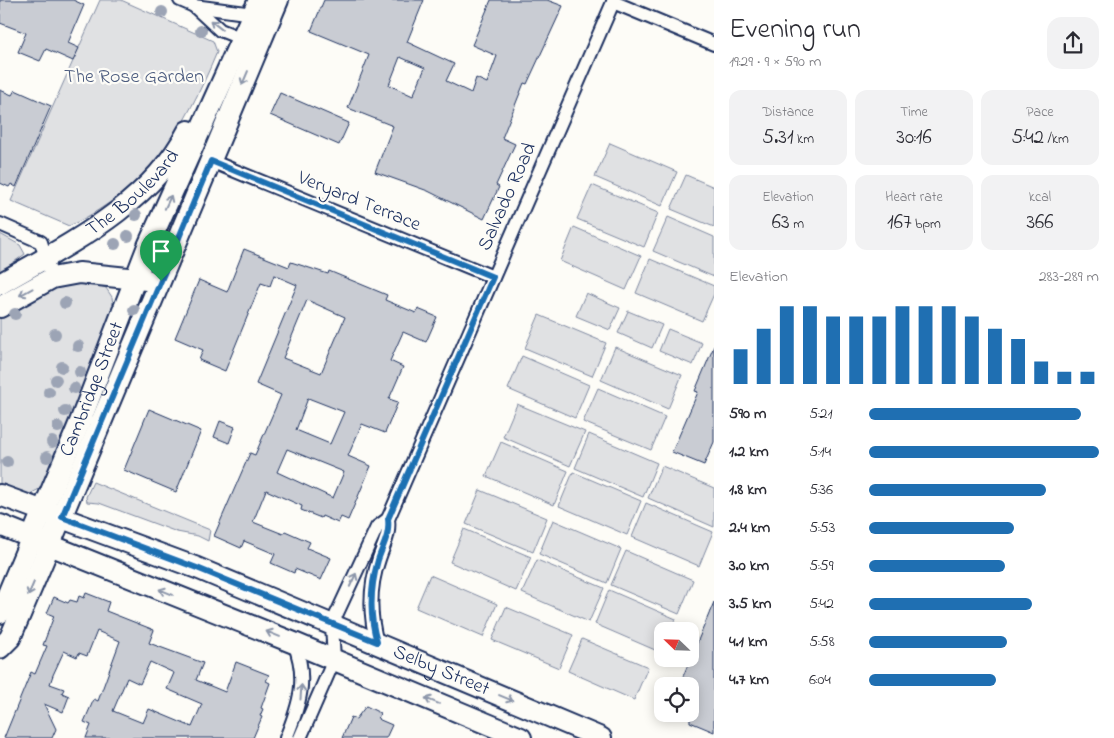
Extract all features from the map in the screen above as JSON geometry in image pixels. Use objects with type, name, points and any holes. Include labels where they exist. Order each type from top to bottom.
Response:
[{"type":"main road","name":"Cambridge Street","points":[[0,648],[10,638],[41,541],[43,510],[80,422],[135,279],[231,64],[250,42],[278,0]]},
{"type":"main road","name":"Cambridge Street","points":[[0,613],[41,541],[62,517],[211,161],[250,42],[256,7]]},
{"type":"main road","name":"The Boulevard","points":[[0,284],[46,259],[125,206],[146,188],[167,166],[198,111],[231,64]]},
{"type":"main road","points":[[0,307],[52,278],[79,273],[161,281]]},
{"type":"main road","name":"Selby Street","points":[[0,495],[197,568],[602,738]]},
{"type":"main road","name":"Selby Street","points":[[0,525],[294,643],[521,738]]},
{"type":"street","points":[[180,0],[194,6],[220,30],[250,42]]},
{"type":"street","points":[[613,1],[714,44]]},
{"type":"street","name":"Salvado Road","points":[[377,642],[372,626],[372,587],[379,558],[389,533],[388,519],[613,1]]},
{"type":"street","points":[[194,6],[256,7]]},
{"type":"street","name":"Veryard Terrace","points":[[211,161],[493,277]]},
{"type":"street","points":[[0,224],[41,242],[52,278]]},
{"type":"street","name":"Salvado Road","points":[[300,738],[334,660],[332,624],[377,527],[388,519]]},
{"type":"street","points":[[286,738],[300,703],[301,660],[294,643]]},
{"type":"green space","name":"The Rose Garden","points":[[100,0],[121,0],[213,41],[217,52],[192,106],[161,157],[143,176],[119,196],[93,214],[69,226],[11,201]]},
{"type":"green space","points":[[610,143],[677,172],[662,206],[595,177]]},
{"type":"green space","points":[[686,175],[714,187],[714,227],[671,209]]},
{"type":"green space","points":[[592,185],[658,213],[644,247],[577,219]]},
{"type":"green space","points":[[668,217],[714,237],[714,277],[653,251]]},
{"type":"green space","points":[[574,227],[641,256],[626,290],[560,261]]},
{"type":"green space","points":[[0,234],[20,245],[25,254],[0,272]]},
{"type":"green space","points":[[650,259],[714,286],[714,294],[702,321],[636,293]]},
{"type":"green space","points":[[89,282],[106,288],[112,297],[114,312],[43,487],[28,495],[0,487],[0,313],[47,289]]},
{"type":"green space","points":[[586,293],[620,308],[610,330],[576,316]]},
{"type":"green space","points":[[628,311],[662,325],[652,348],[618,333]]},
{"type":"green space","points":[[539,315],[606,343],[592,376],[525,348]]},
{"type":"green space","points":[[668,329],[702,343],[693,365],[659,351]]},
{"type":"green space","points":[[615,347],[682,375],[668,409],[601,380]]},
{"type":"green space","points":[[522,356],[589,385],[575,418],[508,389]]},
{"type":"green space","points":[[598,388],[665,417],[651,450],[583,422]]},
{"type":"green space","points":[[517,404],[585,432],[570,466],[503,437]]},
{"type":"green space","points":[[589,434],[657,463],[643,497],[575,468]]},
{"type":"green space","points":[[501,442],[568,471],[554,505],[486,476]]},
{"type":"green space","points":[[662,466],[714,488],[714,527],[648,498]]},
{"type":"green space","points":[[573,472],[641,501],[627,535],[559,506]]},
{"type":"green space","points":[[93,482],[210,530],[208,541],[198,536],[177,532],[99,503],[87,502],[86,497]]},
{"type":"green space","points":[[480,490],[547,518],[533,552],[466,524]]},
{"type":"green space","points":[[646,503],[713,532],[699,566],[632,537]]},
{"type":"green space","points":[[553,520],[621,549],[607,583],[539,554]]},
{"type":"green space","points":[[464,529],[531,557],[516,591],[450,562]]},
{"type":"green space","points":[[626,551],[693,580],[679,614],[611,585]]},
{"type":"green space","points":[[537,560],[604,588],[589,622],[522,593]]},
{"type":"green space","points":[[430,575],[497,604],[483,637],[416,608]]},
{"type":"green space","points":[[609,590],[676,619],[675,622],[654,622],[654,650],[595,624]]},
{"type":"green space","points":[[506,607],[573,635],[559,668],[492,640]]},
{"type":"green space","points":[[582,639],[648,667],[634,700],[568,671]]},
{"type":"building","points":[[0,0],[73,0],[84,5],[68,43],[79,48],[73,61],[46,49],[40,61],[18,52],[26,33],[0,23]]},
{"type":"building","points":[[324,0],[424,0],[407,42],[454,64],[446,81],[471,93],[476,78],[487,83],[497,56],[472,45],[491,0],[547,0],[563,6],[527,84],[524,83],[502,138],[515,144],[496,185],[499,187],[484,219],[428,191],[375,172],[393,126],[348,108],[369,55],[311,31]],"holes":[[[400,57],[425,68],[413,96],[389,85]]]},
{"type":"building","points":[[0,90],[12,95],[15,90],[51,106],[16,187],[11,184],[9,187],[0,183]]},
{"type":"building","points":[[280,93],[349,123],[339,145],[270,115]]},
{"type":"building","points":[[244,249],[289,267],[291,262],[328,274],[329,271],[387,295],[385,300],[416,313],[418,309],[437,317],[426,342],[403,332],[390,361],[403,367],[389,399],[398,402],[385,433],[362,424],[348,456],[371,466],[348,520],[341,517],[338,523],[322,516],[321,518],[301,510],[302,506],[266,490],[253,522],[283,534],[285,531],[310,542],[307,548],[331,558],[321,580],[295,569],[294,573],[271,563],[275,554],[244,541],[241,548],[214,536],[250,453],[255,455],[281,395],[256,384],[297,285],[274,275],[270,286],[261,283],[225,371],[199,360],[203,350],[175,338],[199,280],[227,292]],"holes":[[[307,300],[345,317],[321,373],[283,358]],[[308,398],[344,412],[330,444],[296,430]],[[287,449],[344,472],[333,498],[277,472]]]},
{"type":"building","points":[[714,346],[714,442],[704,465],[672,452],[698,392],[695,391]]},
{"type":"building","points":[[149,409],[201,431],[176,492],[124,470]]},
{"type":"building","points":[[220,421],[235,427],[229,443],[214,437]]},
{"type":"building","points":[[86,593],[109,602],[106,611],[154,630],[149,643],[203,663],[196,680],[225,692],[236,662],[269,675],[266,681],[270,683],[261,708],[263,709],[260,716],[262,717],[253,738],[86,738],[91,725],[84,722],[94,699],[98,701],[120,641],[97,631],[87,656],[79,653],[77,657],[64,651],[53,675],[50,684],[64,689],[62,693],[69,696],[63,712],[44,704],[56,729],[52,738],[4,738],[31,672],[35,674],[47,646],[43,645],[54,616],[47,613],[54,597],[68,603],[70,600],[77,602],[79,596],[84,598]],"holes":[[[150,662],[174,673],[167,689],[202,704],[192,727],[149,709],[143,723],[113,711],[127,678],[140,684]]]},
{"type":"building","points":[[714,602],[714,732],[690,722],[699,722],[699,677],[683,677],[686,668],[699,668],[699,638]]},
{"type":"building","points":[[366,706],[380,713],[378,719],[392,725],[386,738],[342,738],[351,717],[356,719]]},
{"type":"route","points":[[211,161],[493,277],[388,519],[389,533],[375,572],[370,607],[372,626],[377,642],[197,568],[62,517],[161,281],[211,161]]}]
